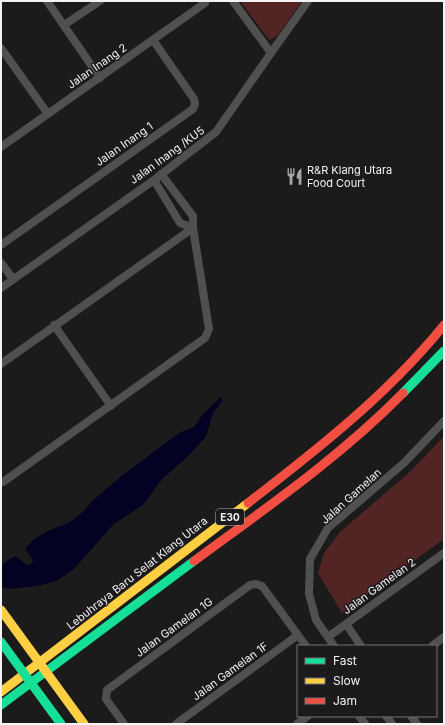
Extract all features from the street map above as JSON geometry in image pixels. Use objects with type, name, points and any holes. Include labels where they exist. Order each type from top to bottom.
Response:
[{"type":"main road","name":"Lebuhraya Baru Selat Klang Utara","points":[[1,692],[314,452],[376,398],[444,326]]},
{"type":"main road","name":"Lebuhraya Baru Selat Klang Utara","points":[[1,705],[327,462],[385,411],[444,351]]},
{"type":"main road","points":[[1,610],[84,724]]},
{"type":"main road","points":[[1,642],[62,724]]},
{"type":"street","points":[[47,1],[100,78]]},
{"type":"street","points":[[64,25],[100,1]]},
{"type":"street","points":[[233,1],[271,53]]},
{"type":"street","name":"Jalan Inang /KU5","points":[[1,288],[158,177],[216,132],[308,1]]},
{"type":"street","name":"Jalan Inang 2","points":[[1,147],[205,2]]},
{"type":"street","name":"Jalan Inang 1","points":[[1,245],[193,109],[195,104],[194,99],[153,40]]},
{"type":"street","points":[[2,50],[48,114]]},
{"type":"street","points":[[1,482],[111,406],[205,338],[209,329],[192,228],[192,216],[158,177]]},
{"type":"street","points":[[158,177],[180,223],[192,228]]},
{"type":"street","points":[[1,364],[192,228]]},
{"type":"street","points":[[1,263],[13,279]]},
{"type":"street","points":[[54,325],[111,406]]},
{"type":"street","name":"Jalan Gamelan","points":[[333,645],[316,620],[309,594],[310,559],[328,528],[404,463],[444,421]]},
{"type":"street","name":"Jalan Gamelan 2","points":[[328,637],[444,553]]},
{"type":"street","name":"Jalan Gamelan 1G","points":[[124,724],[106,700],[107,690],[250,586],[256,584],[262,586],[298,635]]},
{"type":"street","points":[[346,624],[360,645]]},
{"type":"street","points":[[298,635],[305,645]]},
{"type":"street","name":"Jalan Gamelan 1F","points":[[176,724],[298,635]]},
{"type":"street","points":[[434,645],[444,638]]},
{"type":"street","points":[[297,724],[307,717]]},
{"type":"shaded area","points":[[240,1],[302,1],[278,35],[270,40]]},
{"type":"shaded area","points":[[444,436],[444,539],[342,613],[318,573],[324,553],[340,532],[411,471]]},
{"type":"water","points":[[221,397],[223,400],[213,413],[206,437],[183,461],[162,479],[144,504],[113,525],[75,568],[58,580],[38,586],[9,589],[2,587],[1,566],[16,556],[27,565],[32,564],[33,560],[25,549],[33,540],[48,531],[68,523],[84,511],[92,501],[124,474],[179,433],[194,427],[202,415]]},
{"type":"traffic: fast","points":[[403,393],[444,351]]},
{"type":"traffic: fast","points":[[1,705],[194,561]]},
{"type":"traffic: fast","points":[[1,642],[61,724]]},
{"type":"traffic: slow","points":[[1,692],[248,503]]},
{"type":"traffic: slow","points":[[1,610],[84,724]]},
{"type":"traffic: jam","points":[[248,503],[351,420],[400,374],[444,325]]},
{"type":"traffic: jam","points":[[194,561],[302,481],[354,439],[403,393]]},
{"type":"place","name":"R&R Klang Utara Food Court","points":[[294,176]]}]
